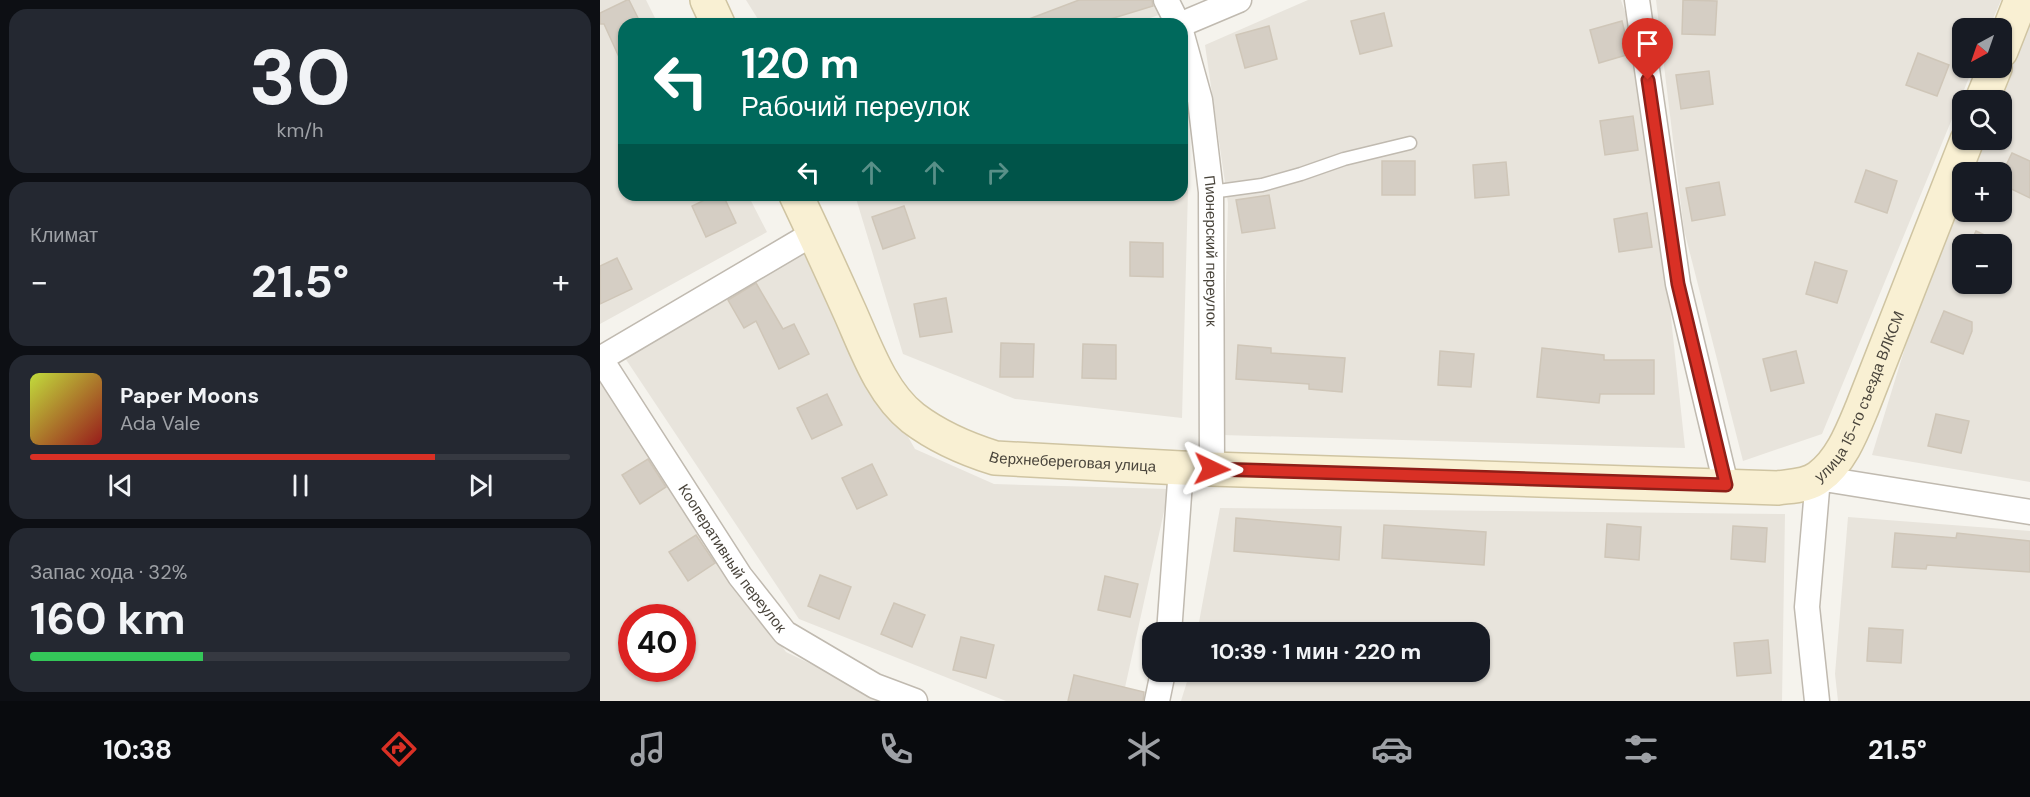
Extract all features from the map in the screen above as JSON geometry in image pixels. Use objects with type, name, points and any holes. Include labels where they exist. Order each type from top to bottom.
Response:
[{"type":"street","points":[[707,0],[715,18]]},
{"type":"street","points":[[1166,0],[1176,18]]},
{"type":"street","points":[[1188,21],[1239,0]]},
{"type":"street","points":[[1637,0],[1678,284],[1726,485]]},
{"type":"street","points":[[2012,23],[2021,0]]},
{"type":"street","name":"Пионерский переулок","points":[[1171,622],[1197,469],[1211,192],[1200,100],[1188,57]]},
{"type":"street","name":"улица 15-го съезда ВЛКСМ","points":[[1815,696],[1807,607],[1818,478],[1833,464],[1848,441],[1963,150]]},
{"type":"street","name":"Верхнебереговая улица","points":[[799,201],[874,366],[891,394],[912,417],[939,436],[968,450],[995,458],[1197,469],[1778,488],[1798,486],[1818,478]]},
{"type":"street","points":[[600,359],[814,233]]},
{"type":"street","name":"Кооперативный переулок","points":[[600,359],[740,576],[785,633],[875,686],[915,701]]},
{"type":"street","points":[[1818,478],[2030,512]]},
{"type":"street","points":[[1157,701],[1161,682]]},
{"type":"lane","points":[[1211,192],[1262,185],[1344,159],[1410,143]]},
{"type":"shaded area","points":[[600,0],[646,0],[655,18],[618,18],[618,201],[751,201],[767,232],[600,324]]},
{"type":"shaded area","points":[[746,0],[1151,0],[1159,15],[1150,18],[757,18]]},
{"type":"shaded area","points":[[1308,0],[1621,0],[1632,33],[1644,135],[1669,299],[1685,448],[1222,435],[1228,203],[1205,45]]},
{"type":"shaded area","points":[[1656,0],[2001,0],[1993,18],[1952,18],[1952,78],[1969,78],[1964,90],[1952,90],[1952,119],[1822,434],[1743,461],[1684,230]]},
{"type":"shaded area","points":[[2030,14],[2030,482],[1872,455],[1936,247],[1952,207],[1952,222],[2012,222],[2012,162],[1970,162],[1975,150],[2012,150],[2012,90],[1999,90],[2004,78],[2012,78],[2012,58]]},
{"type":"shaded area","points":[[857,201],[1188,201],[1182,418],[1015,399],[903,354]]},
{"type":"shaded area","points":[[801,249],[915,449],[994,484],[1169,489],[1122,701],[1006,701],[799,619],[625,358]]},
{"type":"shaded area","points":[[600,370],[735,582],[786,652],[888,701],[600,701]]},
{"type":"shaded area","points":[[1220,508],[1785,514],[1782,701],[1181,701],[1187,682],[1490,682],[1490,622],[1199,622]]},
{"type":"shaded area","points":[[1848,517],[2030,531],[2030,701],[1838,701],[1835,674]]},
{"type":"building","points":[[629,0],[638,18],[618,18],[618,55],[604,24],[600,24],[600,13]]},
{"type":"building","points":[[1079,0],[1152,0],[1153,6],[1114,18],[1032,18]]},
{"type":"building","points":[[1683,0],[1717,1],[1715,35],[1682,34]]},
{"type":"building","points":[[1384,13],[1392,46],[1360,54],[1351,21]]},
{"type":"building","points":[[1622,21],[1630,54],[1599,63],[1590,30]]},
{"type":"building","points":[[1269,26],[1277,59],[1245,68],[1236,35]]},
{"type":"building","points":[[1918,53],[1949,65],[1937,96],[1906,85]]},
{"type":"building","points":[[1709,71],[1713,104],[1681,109],[1676,75]]},
{"type":"building","points":[[1633,116],[1638,150],[1605,155],[1600,121]]},
{"type":"building","points":[[2012,153],[2030,161],[2030,198],[2012,189],[2012,162],[2008,162]]},
{"type":"building","points":[[1382,161],[1415,161],[1415,195],[1382,195]]},
{"type":"building","points":[[1506,162],[1509,195],[1475,198],[1473,165]]},
{"type":"building","points":[[1866,170],[1897,181],[1887,213],[1855,202]]},
{"type":"building","points":[[1719,182],[1725,215],[1692,221],[1686,188]]},
{"type":"building","points":[[1269,195],[1275,228],[1242,233],[1236,200]]},
{"type":"building","points":[[702,201],[726,201],[736,223],[706,237],[692,206]]},
{"type":"building","points":[[904,206],[915,238],[883,249],[872,217]]},
{"type":"building","points":[[1647,213],[1652,247],[1619,252],[1614,219]]},
{"type":"building","points":[[1130,242],[1163,243],[1163,277],[1130,276]]},
{"type":"building","points":[[617,258],[632,289],[600,304],[600,266]]},
{"type":"building","points":[[1815,262],[1847,271],[1837,303],[1806,294]]},
{"type":"building","points":[[756,283],[783,329],[794,324],[809,354],[779,369],[756,321],[744,328],[728,300]]},
{"type":"building","points":[[946,298],[952,332],[920,337],[914,304]]},
{"type":"building","points":[[1944,311],[1972,322],[1972,331],[1963,354],[1931,342]]},
{"type":"building","points":[[1001,343],[1034,344],[1033,377],[1000,377]]},
{"type":"building","points":[[1083,344],[1116,345],[1116,379],[1082,378]]},
{"type":"building","points":[[1238,345],[1271,348],[1271,353],[1345,358],[1342,392],[1309,389],[1309,384],[1236,379]]},
{"type":"building","points":[[1542,348],[1604,355],[1604,360],[1654,360],[1654,394],[1600,394],[1599,403],[1537,397]]},
{"type":"building","points":[[1440,351],[1474,354],[1471,387],[1438,385]]},
{"type":"building","points":[[1796,351],[1804,383],[1771,391],[1763,359]]},
{"type":"building","points":[[827,394],[842,425],[812,439],[797,408]]},
{"type":"building","points":[[1936,414],[1969,421],[1961,453],[1928,446]]},
{"type":"building","points":[[648,459],[666,487],[640,504],[622,475]]},
{"type":"building","points":[[872,464],[887,495],[857,509],[842,478]]},
{"type":"building","points":[[1236,518],[1341,527],[1339,560],[1234,551]]},
{"type":"building","points":[[1607,524],[1641,527],[1639,560],[1605,557]]},
{"type":"building","points":[[1384,525],[1486,532],[1484,565],[1382,558]]},
{"type":"building","points":[[1733,526],[1767,528],[1765,562],[1731,559]]},
{"type":"building","points":[[1895,533],[1956,538],[1957,533],[2030,541],[2030,572],[1927,565],[1926,569],[1892,567]]},
{"type":"building","points":[[696,535],[715,563],[688,581],[669,552]]},
{"type":"building","points":[[820,575],[851,587],[839,619],[808,606]]},
{"type":"building","points":[[1105,576],[1138,584],[1130,617],[1098,610]]},
{"type":"building","points":[[894,603],[925,615],[912,647],[881,634]]},
{"type":"building","points":[[1869,628],[1903,630],[1901,663],[1867,661]]},
{"type":"building","points":[[961,637],[994,645],[986,678],[953,670]]},
{"type":"building","points":[[1768,640],[1771,673],[1737,676],[1734,643]]},
{"type":"building","points":[[1074,675],[1144,692],[1143,701],[1068,701]]},
{"type":"route","points":[[1212,469],[1726,485],[1678,284],[1648,80]]}]
